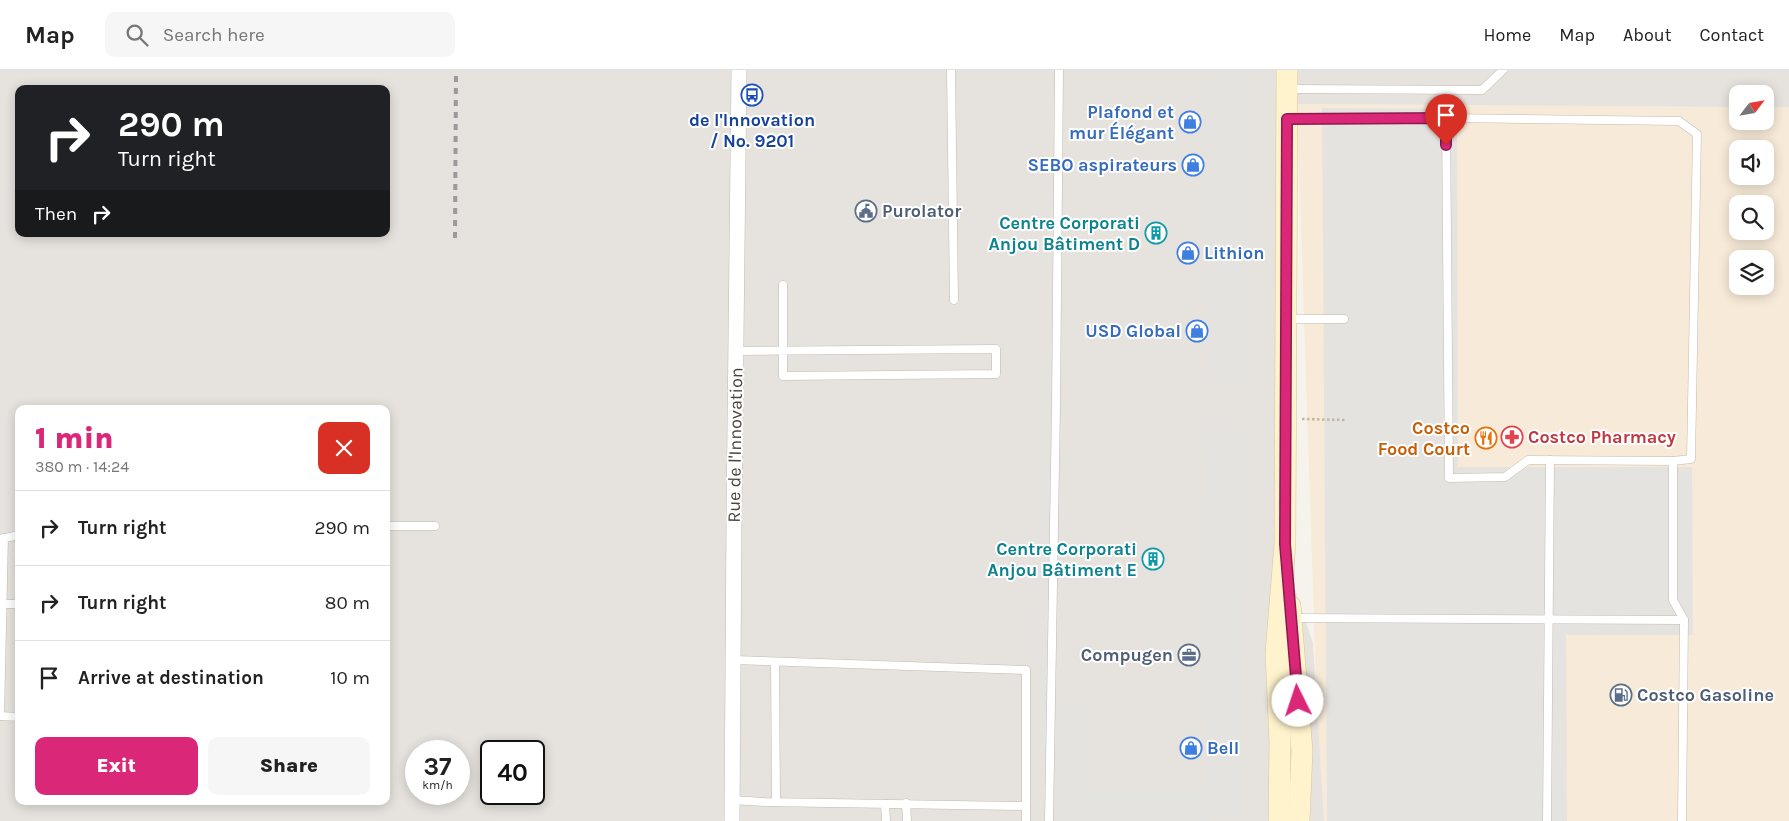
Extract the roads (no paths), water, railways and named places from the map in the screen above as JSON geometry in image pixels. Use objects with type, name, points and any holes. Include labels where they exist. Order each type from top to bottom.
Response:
[{"type":"street","name":"Rue de l'Innovation","points":[[732,821],[740,70]]},
{"type":"street","points":[[1279,821],[1280,744],[1276,653],[1285,544],[1287,79]]},
{"type":"street","points":[[1285,544],[1302,751],[1300,821]]},
{"type":"lane","points":[[952,70],[954,300]]},
{"type":"lane","points":[[1048,821],[1056,417],[1059,70]]},
{"type":"lane","points":[[1287,79],[1482,90],[1503,70]]},
{"type":"lane","points":[[1287,119],[1446,118],[1679,121],[1697,134],[1691,458],[1672,461],[1528,460],[1506,477],[1449,478],[1446,118]]},
{"type":"lane","points":[[737,351],[784,350],[996,349],[996,374],[783,376],[784,350],[783,285]]},
{"type":"lane","points":[[1286,319],[1344,319]]},
{"type":"lane","points":[[1547,821],[1550,460]]},
{"type":"lane","points":[[1672,461],[1672,600],[1684,620],[1682,821]]},
{"type":"lane","points":[[390,526],[435,526]]},
{"type":"lane","points":[[15,536],[2,539],[0,716],[15,717]]},
{"type":"lane","points":[[2,604],[15,604]]},
{"type":"lane","points":[[1292,618],[1684,620]]},
{"type":"lane","points":[[733,660],[1026,670],[1026,821]]},
{"type":"lane","points":[[775,662],[776,802]]},
{"type":"lane","points":[[732,800],[1026,806]]},
{"type":"lane","points":[[906,803],[907,821]]},
{"type":"lane","points":[[885,804],[886,821]]},
{"type":"railway","points":[[455,238],[456,70]]},
{"type":"place","name":"de l'Innovation / No. 9201","points":[[752,95]]},
{"type":"place","name":"Plafond et mur Élégant","points":[[1190,122]]},
{"type":"place","name":"SEBO aspirateurs","points":[[1193,165]]},
{"type":"place","name":"Purolator","points":[[866,211]]},
{"type":"place","name":"Centre Corporati Anjou Bâtiment D","points":[[1156,233]]},
{"type":"place","name":"Lithion","points":[[1188,253]]},
{"type":"place","name":"USD Global","points":[[1197,331]]},
{"type":"place","name":"Costco Pharmacy","points":[[1512,437]]},
{"type":"place","name":"Costco Food Court","points":[[1486,438]]},
{"type":"place","name":"Centre Corporati Anjou Bâtiment E","points":[[1153,559]]},
{"type":"place","name":"Compugen","points":[[1189,655]]},
{"type":"place","name":"Costco Gasoline","points":[[1621,695]]},
{"type":"place","name":"Bell","points":[[1191,748]]}]
